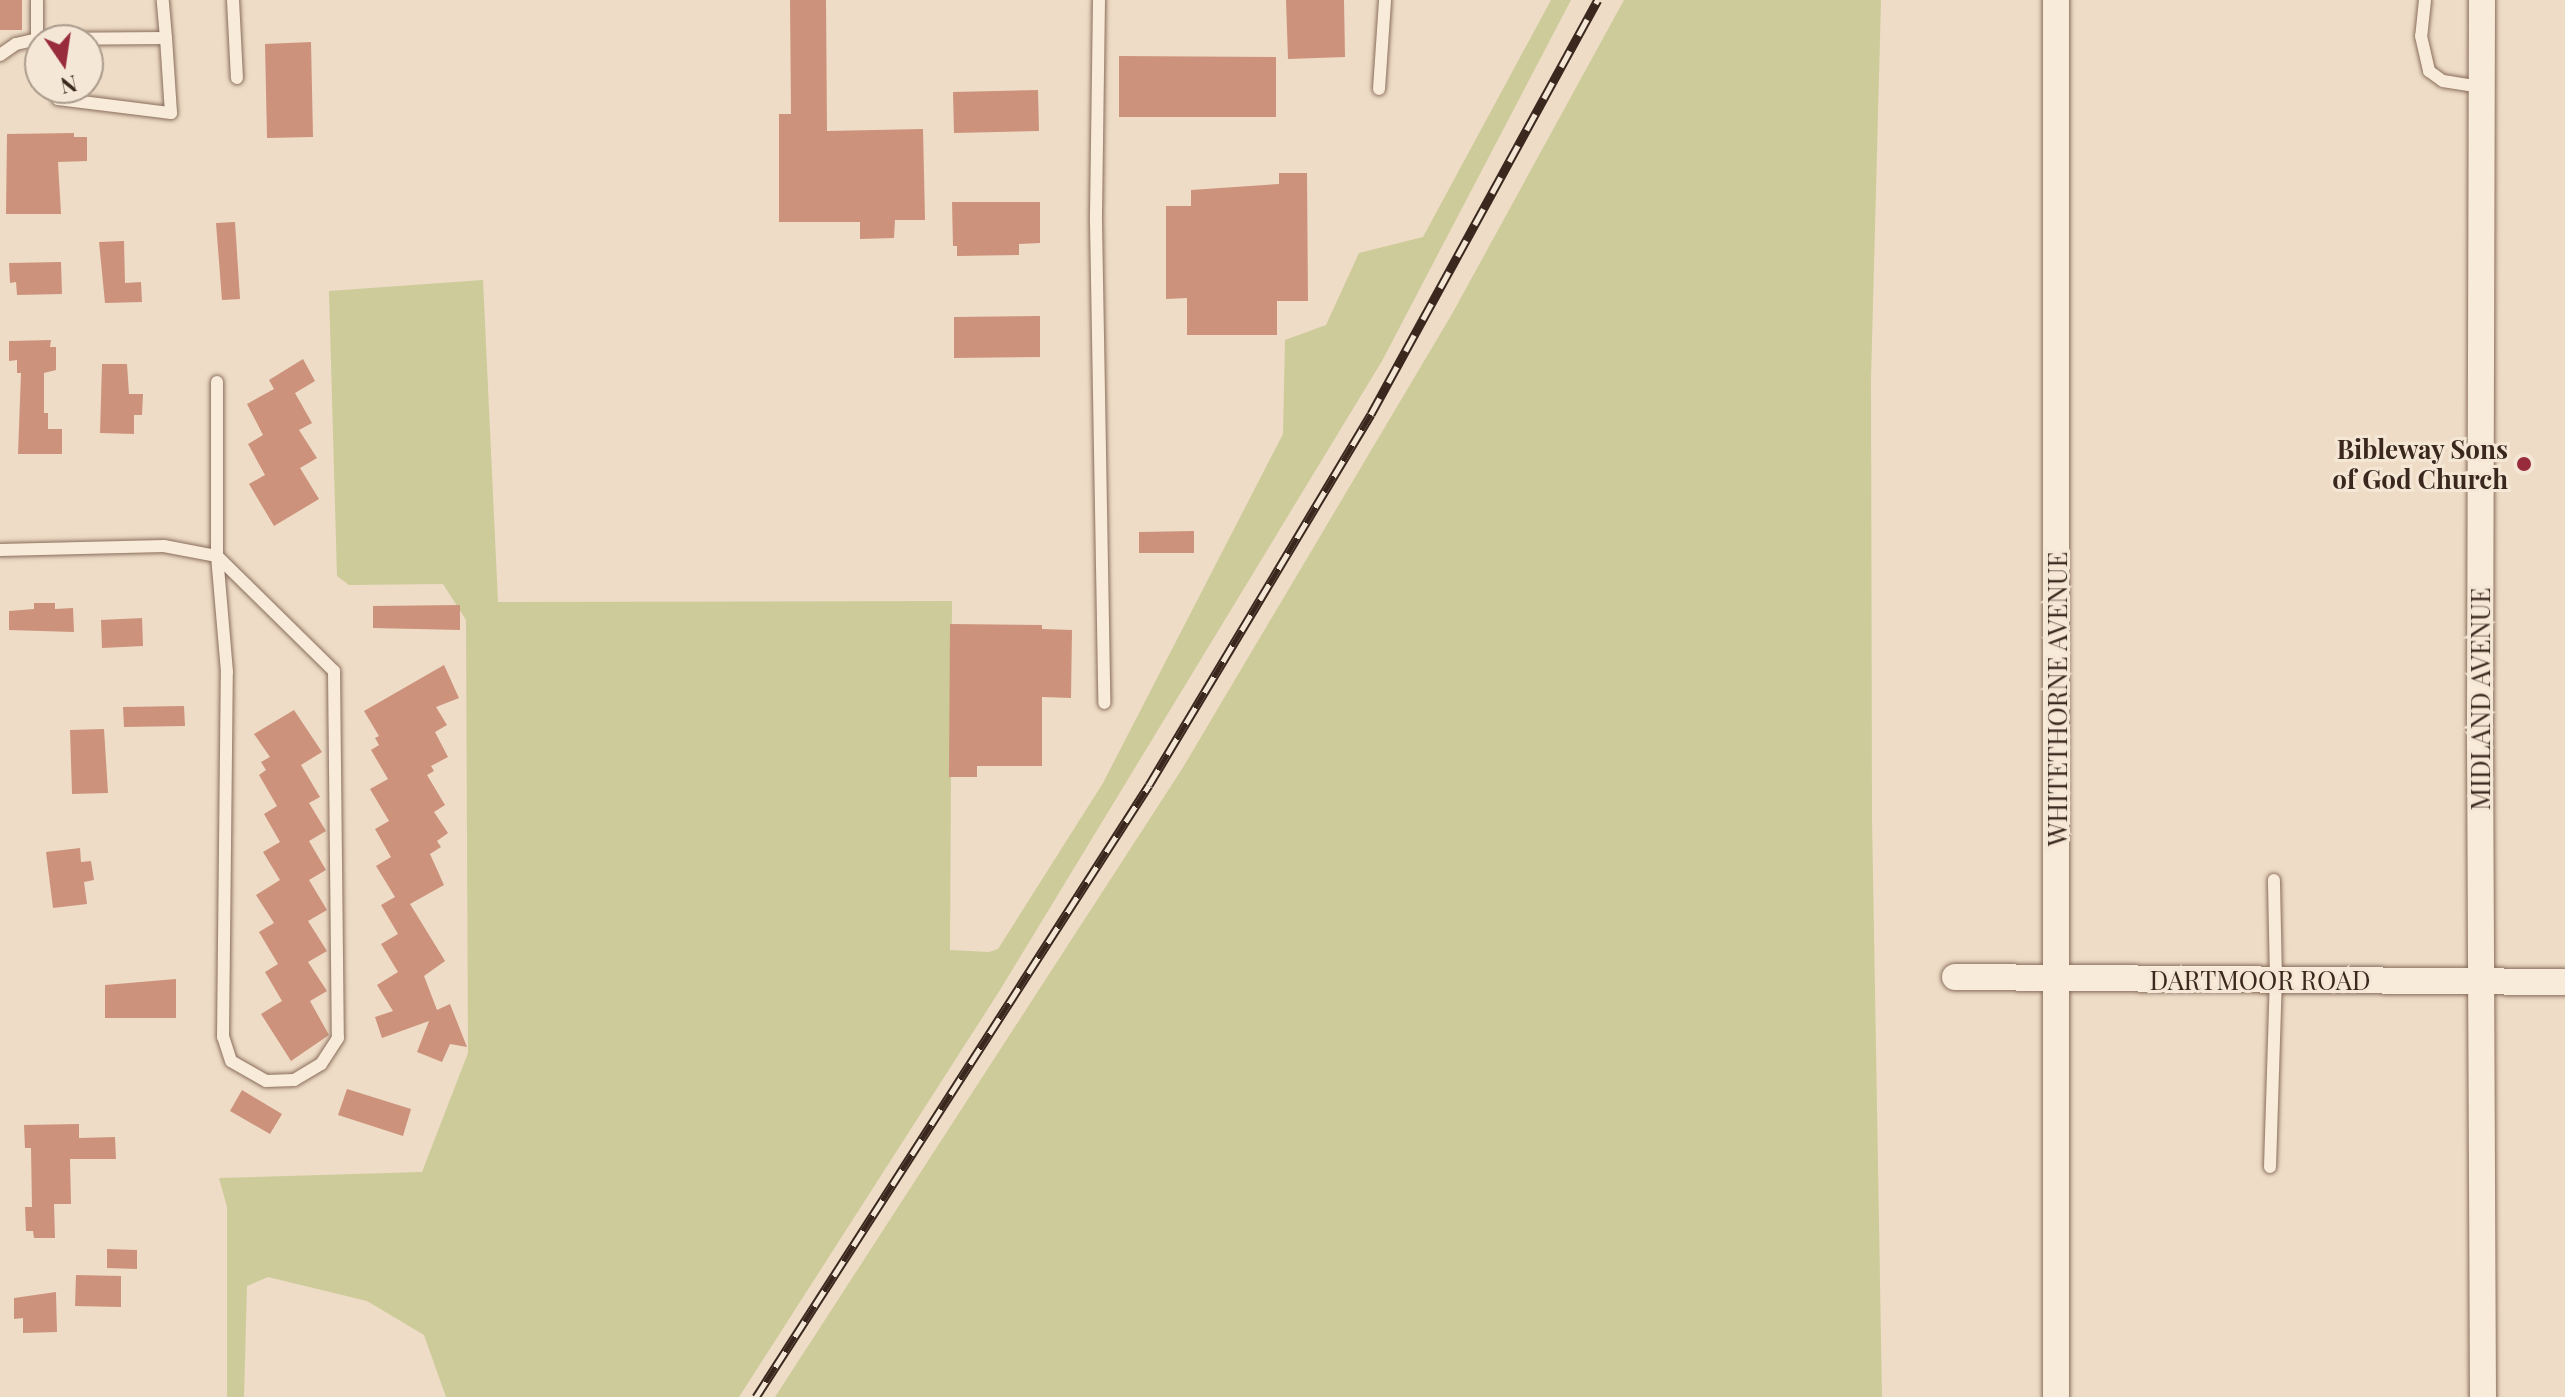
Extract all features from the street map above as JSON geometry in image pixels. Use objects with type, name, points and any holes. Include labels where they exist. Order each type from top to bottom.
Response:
[{"type":"street","name":"WHITETHORNE AVENUE","points":[[2056,0],[2056,1397]]},
{"type":"street","name":"MIDLAND AVENUE","points":[[2482,0],[2480,736],[2483,1397]]},
{"type":"street","name":"DARTMOOR ROAD","points":[[1955,977],[2565,982]]},
{"type":"lane","points":[[37,0],[37,24]]},
{"type":"lane","points":[[98,104],[171,113],[163,0]]},
{"type":"lane","points":[[233,0],[237,78]]},
{"type":"lane","points":[[1099,0],[1096,222],[1104,703]]},
{"type":"lane","points":[[1379,89],[1385,0]]},
{"type":"lane","points":[[2425,0],[2421,36],[2429,71],[2443,81],[2482,87]]},
{"type":"lane","points":[[104,39],[166,38]]},
{"type":"lane","points":[[0,43],[24,42]]},
{"type":"lane","points":[[0,55],[16,44]]},
{"type":"lane","points":[[0,550],[164,546],[217,556],[334,671],[338,1038],[321,1064],[294,1080],[266,1081],[231,1061],[223,1037],[227,672],[217,556],[217,382]]},
{"type":"lane","points":[[2270,1167],[2276,979],[2274,880]]},
{"type":"shaded area","points":[[1551,0],[1571,0],[1382,361],[1000,990],[739,1397],[446,1397],[424,1335],[367,1301],[268,1277],[247,1286],[244,1397],[227,1397],[227,1207],[219,1178],[422,1172],[468,1053],[466,620],[443,584],[349,585],[337,576],[329,291],[483,280],[498,602],[952,601],[950,950],[989,952],[998,949],[1103,783],[1283,434],[1285,340],[1326,325],[1359,253],[1423,237]]},
{"type":"shaded area","points":[[1624,0],[1881,0],[1871,379],[1872,817],[1882,1397],[775,1397],[1182,769],[1452,314]]},
{"type":"building","points":[[0,0],[22,0],[22,30],[0,30]]},
{"type":"building","points":[[790,0],[826,0],[827,131],[923,129],[925,220],[895,220],[894,238],[860,239],[860,222],[779,222],[779,114],[791,114]]},
{"type":"building","points":[[1286,0],[1344,0],[1345,57],[1288,59]]},
{"type":"building","points":[[311,42],[313,137],[267,138],[265,44]]},
{"type":"building","points":[[1119,56],[1276,57],[1276,117],[1119,117]]},
{"type":"building","points":[[1038,90],[1039,131],[954,133],[953,92]]},
{"type":"building","points":[[74,133],[74,137],[87,137],[87,161],[58,162],[61,214],[6,214],[7,134]]},
{"type":"building","points":[[1279,173],[1307,173],[1308,301],[1277,301],[1277,335],[1187,335],[1187,298],[1166,299],[1166,206],[1191,206],[1191,190],[1279,184]]},
{"type":"building","points":[[952,202],[1040,202],[1040,243],[1019,244],[1019,255],[957,256],[957,246],[953,246]]},
{"type":"building","points":[[235,222],[240,299],[222,300],[216,223]]},
{"type":"building","points":[[124,241],[125,283],[141,282],[142,302],[105,303],[99,242]]},
{"type":"building","points":[[61,262],[62,294],[17,295],[16,282],[10,283],[9,263]]},
{"type":"building","points":[[1040,316],[1040,357],[954,358],[954,317]]},
{"type":"building","points":[[51,340],[50,347],[56,347],[56,370],[44,373],[44,413],[48,413],[48,429],[62,429],[62,454],[18,454],[21,373],[17,373],[17,360],[9,361],[9,341]]},
{"type":"building","points":[[303,359],[315,381],[295,393],[312,423],[299,430],[317,458],[300,468],[319,499],[274,526],[249,484],[265,475],[248,444],[263,435],[247,404],[274,389],[269,380]]},
{"type":"building","points":[[102,364],[127,364],[129,394],[143,394],[142,415],[134,415],[134,434],[100,433]]},
{"type":"building","points":[[1194,531],[1194,553],[1139,553],[1139,532]]},
{"type":"building","points":[[34,603],[55,603],[55,609],[73,608],[74,632],[9,630],[9,611],[34,609]]},
{"type":"building","points":[[460,605],[460,630],[373,628],[373,606]]},
{"type":"building","points":[[142,618],[143,646],[102,648],[101,620]]},
{"type":"building","points":[[950,624],[1042,625],[1042,629],[1072,630],[1071,698],[1042,697],[1042,766],[977,766],[977,777],[949,777]]},
{"type":"building","points":[[444,665],[459,698],[436,707],[447,725],[435,732],[448,757],[431,766],[434,771],[427,775],[445,805],[434,812],[448,833],[437,841],[441,847],[430,854],[444,885],[410,904],[445,961],[424,976],[437,1010],[450,1004],[467,1047],[450,1044],[442,1062],[417,1052],[429,1021],[382,1038],[375,1017],[393,1011],[377,985],[398,972],[381,944],[398,934],[381,905],[395,897],[376,866],[391,857],[375,829],[389,821],[370,789],[388,779],[371,750],[379,745],[375,738],[379,736],[364,711]]},
{"type":"building","points":[[184,706],[185,726],[124,727],[123,707]]},
{"type":"building","points":[[294,710],[322,752],[301,765],[320,797],[309,803],[326,831],[309,841],[326,870],[309,880],[327,910],[308,921],[327,951],[308,962],[327,991],[310,1001],[329,1035],[291,1061],[261,1014],[282,1001],[265,972],[278,964],[259,932],[274,923],[256,895],[280,880],[263,852],[280,842],[264,814],[277,806],[259,775],[266,770],[261,762],[270,757],[254,734]]},
{"type":"building","points":[[104,729],[108,793],[72,794],[70,730]]},
{"type":"building","points":[[80,848],[81,862],[91,861],[94,880],[84,882],[87,904],[53,908],[46,852]]},
{"type":"building","points":[[176,979],[176,1018],[105,1018],[105,985]]},
{"type":"building","points":[[347,1089],[411,1109],[403,1136],[338,1115]]},
{"type":"building","points":[[242,1090],[282,1114],[270,1134],[230,1111]]},
{"type":"building","points":[[79,1124],[79,1138],[115,1137],[116,1159],[70,1159],[71,1204],[54,1204],[55,1238],[34,1238],[33,1231],[26,1231],[25,1207],[32,1207],[31,1148],[25,1148],[24,1125]]},
{"type":"building","points":[[107,1249],[137,1250],[137,1269],[107,1268]]},
{"type":"building","points":[[76,1275],[121,1276],[121,1307],[75,1306]]},
{"type":"building","points":[[56,1292],[57,1332],[23,1333],[23,1318],[14,1319],[14,1298]]},
{"type":"railway","points":[[756,1397],[1149,785],[1371,414],[1598,0]]},
{"type":"place","name":"Bibleway Sons of God Church","points":[[2524,464]]}]
